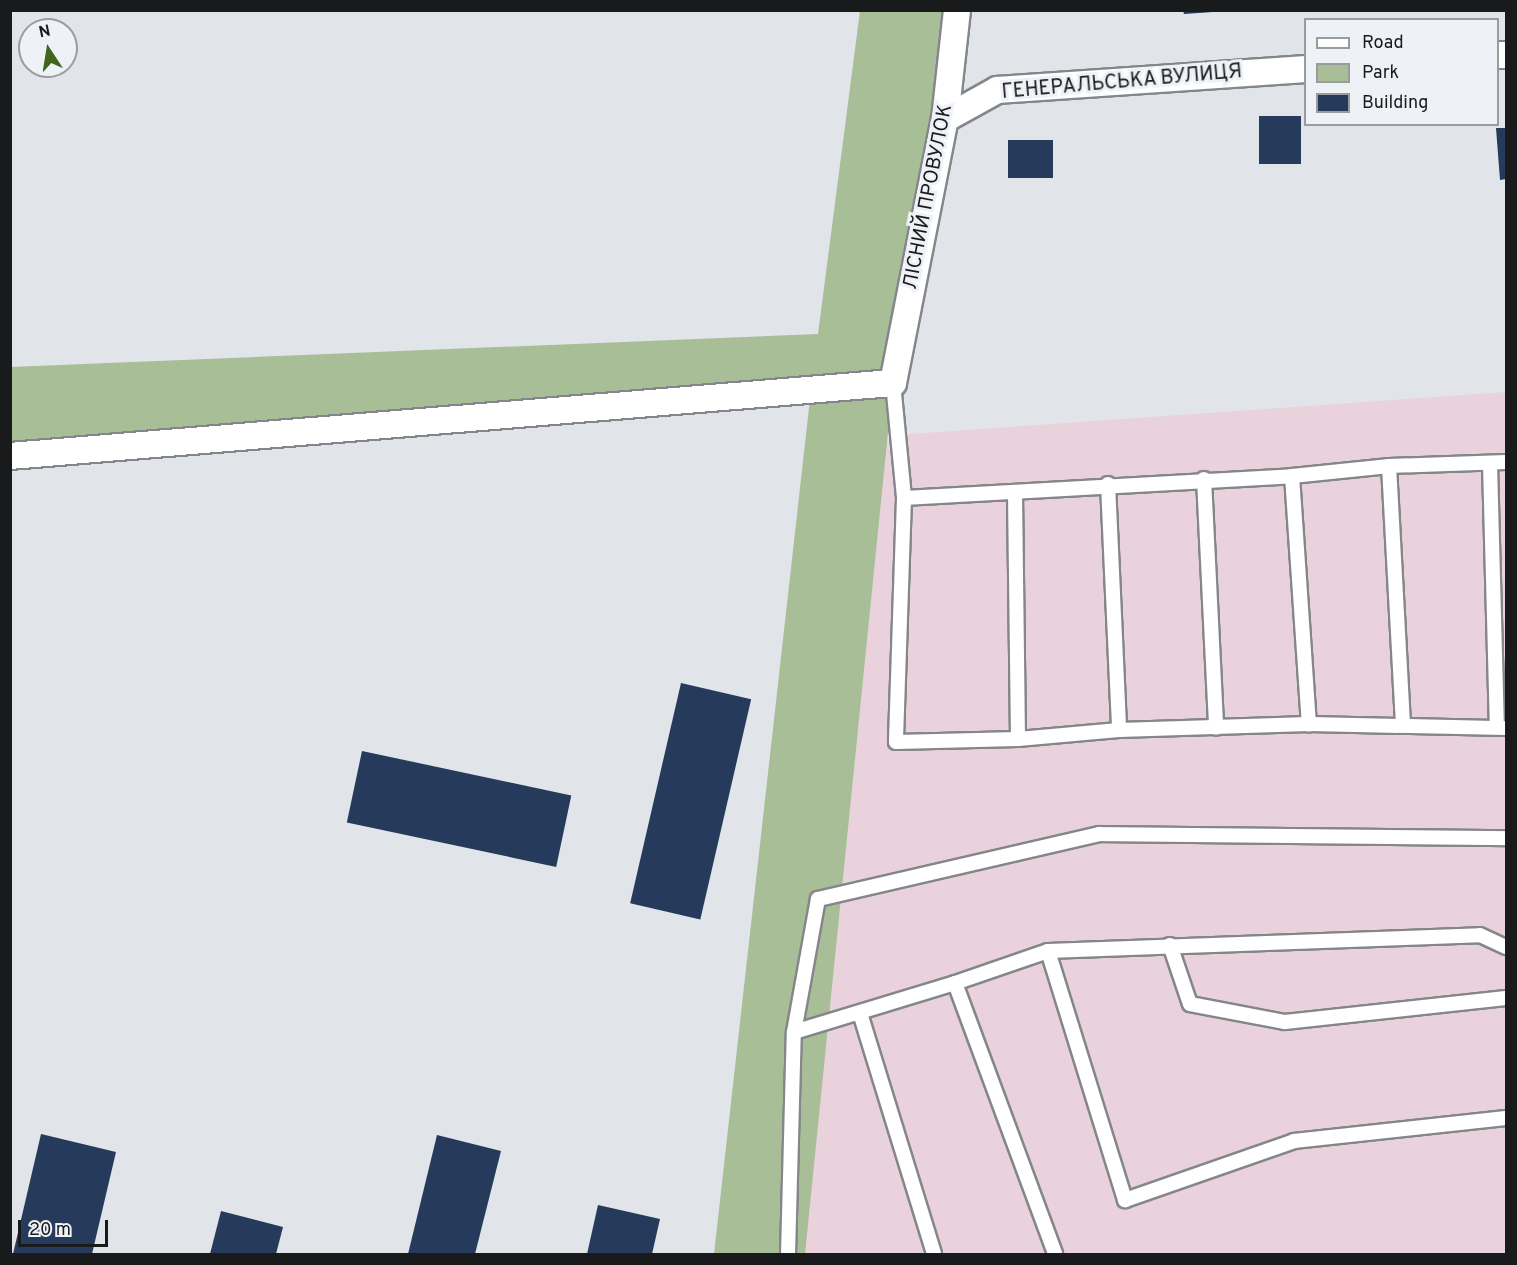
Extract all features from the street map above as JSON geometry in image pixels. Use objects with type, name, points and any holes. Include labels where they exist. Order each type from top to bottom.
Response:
[{"type":"street","name":"ЛІСНИЙ ПРОВУЛОК","points":[[893,383],[945,119],[957,10]]},
{"type":"street","name":"ГЕНЕРАЛЬСЬКА ВУЛИЦЯ","points":[[945,119],[997,90],[1304,69]]},
{"type":"street","points":[[10,456],[893,383]]},
{"type":"lane","points":[[893,383],[904,498],[896,742],[1018,739],[1119,730],[1309,724],[1502,728],[1490,464]]},
{"type":"lane","points":[[904,498],[1015,493],[1108,484],[1292,476],[1389,466],[1506,462]]},
{"type":"lane","points":[[1389,466],[1403,726]]},
{"type":"lane","points":[[1292,476],[1309,724]]},
{"type":"lane","points":[[1204,479],[1216,728]]},
{"type":"lane","points":[[1108,484],[1119,730]]},
{"type":"lane","points":[[1015,493],[1018,739]]},
{"type":"lane","points":[[788,1254],[794,1032],[818,899],[1099,834],[1506,838]]},
{"type":"lane","points":[[794,1032],[955,983],[1048,951],[1480,935],[1506,947]]},
{"type":"lane","points":[[1170,945],[1190,1004],[1285,1022],[1506,998]]},
{"type":"lane","points":[[1048,951],[1125,1200],[1294,1141],[1506,1118]]},
{"type":"lane","points":[[955,983],[1055,1254]]},
{"type":"lane","points":[[860,1013],[934,1254]]},
{"type":"shaded area","points":[[1506,392],[1506,1254],[788,1254],[842,461],[910,434]]},
{"type":"green space","points":[[860,11],[957,11],[893,383],[805,1254],[714,1254],[811,390],[11,456],[10,367],[818,334]]},
{"type":"building","points":[[1183,10],[1213,10],[1213,12],[1184,14]]},
{"type":"building","points":[[1259,116],[1301,116],[1301,164],[1259,164]]},
{"type":"building","points":[[1496,128],[1506,128],[1506,179],[1500,180]]},
{"type":"building","points":[[1008,140],[1053,140],[1053,178],[1008,178]]},
{"type":"building","points":[[681,683],[751,699],[700,919],[630,903]]},
{"type":"building","points":[[362,751],[571,795],[556,867],[347,822]]},
{"type":"building","points":[[41,1134],[116,1152],[92,1254],[13,1254]]},
{"type":"building","points":[[437,1135],[501,1151],[475,1254],[408,1254]]},
{"type":"building","points":[[598,1205],[660,1219],[652,1254],[587,1254]]},
{"type":"building","points":[[221,1211],[283,1227],[276,1254],[210,1254]]}]
